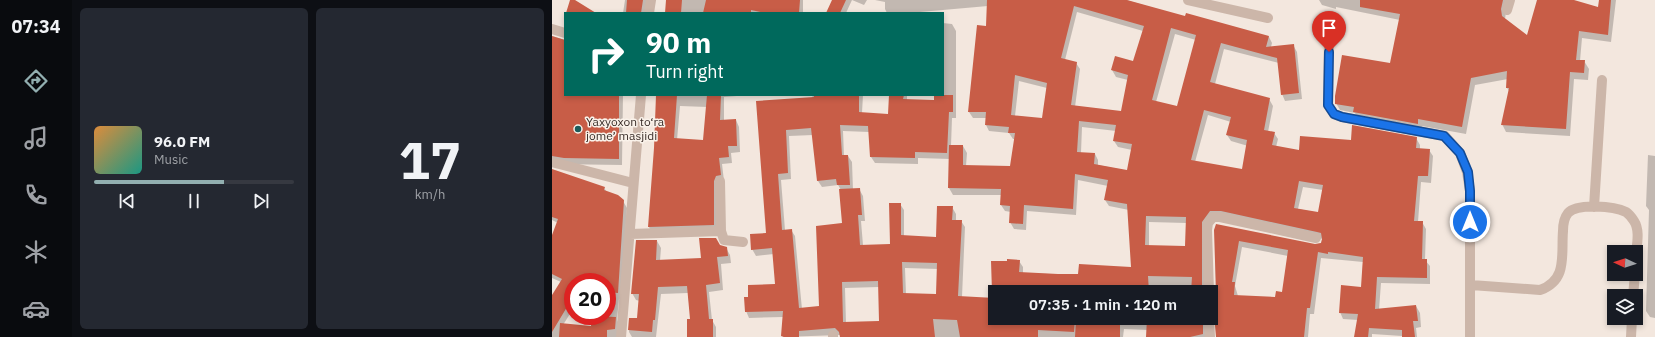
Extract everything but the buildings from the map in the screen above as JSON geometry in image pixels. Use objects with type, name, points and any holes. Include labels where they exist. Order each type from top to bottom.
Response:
[{"type":"street","points":[[650,12],[651,0]]},
{"type":"street","points":[[1188,0],[1268,18]]},
{"type":"street","points":[[1507,10],[1510,0]]},
{"type":"street","points":[[552,29],[564,34]]},
{"type":"street","points":[[1329,40],[1328,105],[1334,114],[1342,117],[1444,136],[1460,153],[1468,172],[1470,191],[1470,337]]},
{"type":"street","points":[[1594,207],[1602,80]]},
{"type":"street","points":[[621,337],[633,183],[642,96]]},
{"type":"street","points":[[552,162],[633,183]]},
{"type":"street","points":[[720,181],[721,231],[724,240],[743,242]]},
{"type":"street","points":[[1470,285],[1540,290],[1550,286],[1556,281],[1560,271],[1563,223],[1567,214],[1574,208],[1594,207],[1615,209],[1627,213],[1635,223],[1637,234],[1636,245]]},
{"type":"street","points":[[1209,285],[1207,230],[1208,223],[1213,218],[1220,217],[1316,238]]},
{"type":"street","points":[[630,234],[721,231]]},
{"type":"street","points":[[1209,325],[1210,337]]},
{"type":"street","points":[[1631,337],[1632,325]]},
{"type":"place","name":"Yaxyoxon to‘ra jome’ masjidi","points":[[578,129]]},
{"type":"route","points":[[1329,52],[1327,76],[1328,105],[1334,114],[1342,117],[1444,136],[1460,153],[1468,172],[1470,191],[1470,222]]}]
